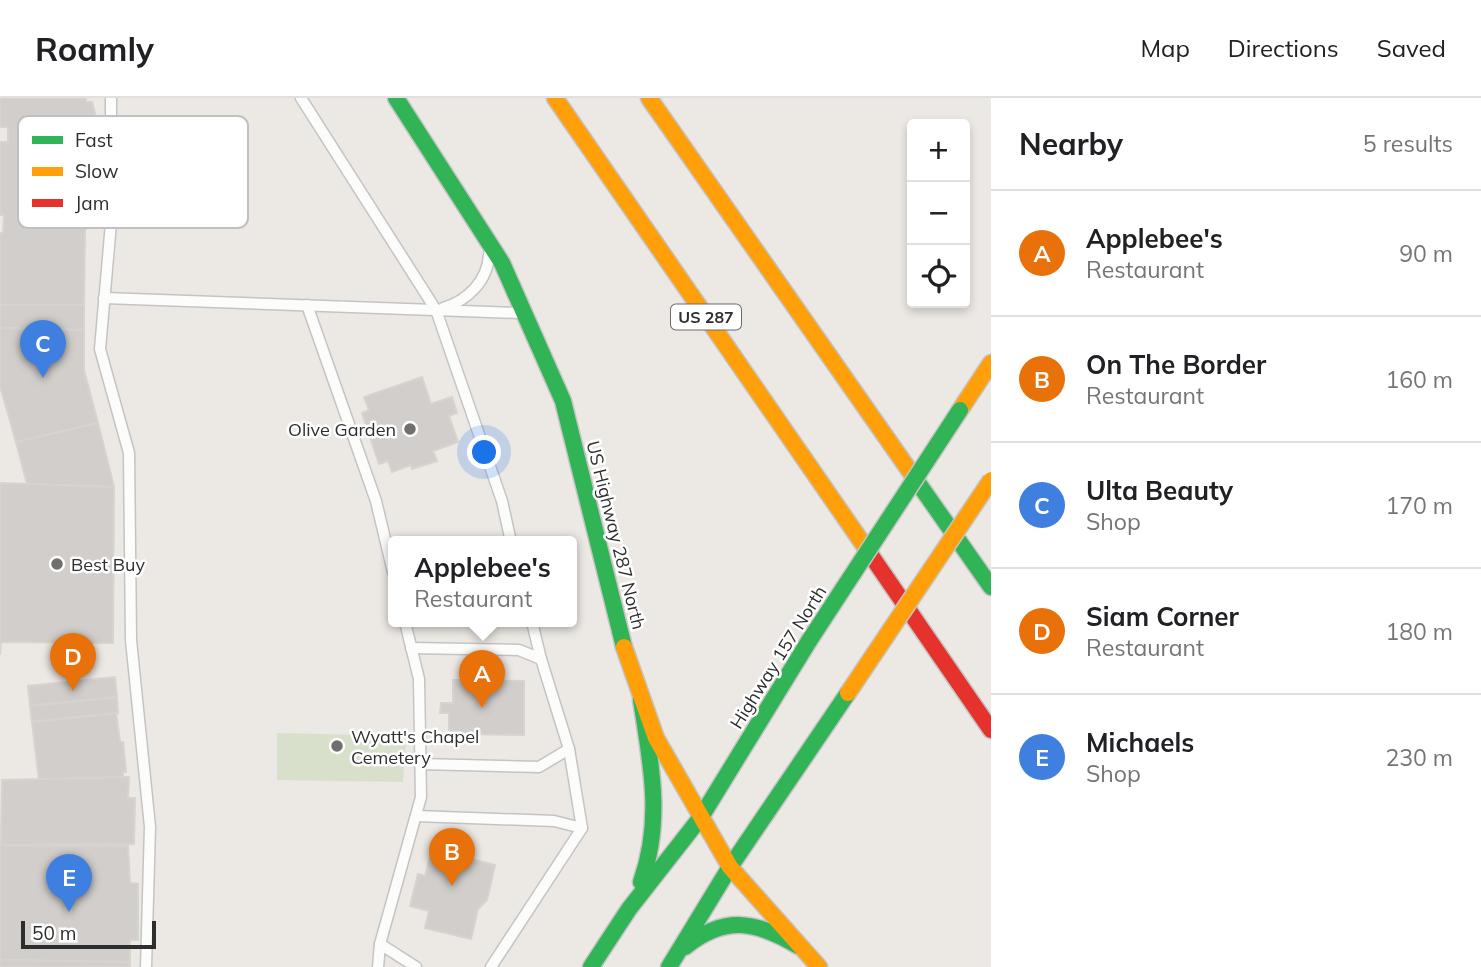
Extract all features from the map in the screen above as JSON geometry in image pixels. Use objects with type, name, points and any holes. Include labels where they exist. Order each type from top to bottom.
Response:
[{"type":"main road","name":"US Highway 287 North","points":[[396,98],[489,242],[563,401],[628,664],[656,738],[730,867],[819,967]]},
{"type":"main road","name":"US 287","points":[[555,98],[991,730]]},
{"type":"main road","points":[[649,98],[991,587]]},
{"type":"main road","name":"Highway 157 North","points":[[591,967],[629,909],[701,817],[809,641],[991,363]]},
{"type":"main road","points":[[672,962],[730,867],[991,480]]},
{"type":"main road","points":[[629,909],[651,860],[657,808],[641,700]]},
{"type":"main road","points":[[672,962],[695,938],[729,925],[748,923],[775,931],[798,946]]},
{"type":"lane","points":[[111,98],[111,116]]},
{"type":"lane","points":[[301,98],[436,310],[502,501],[510,536]]},
{"type":"lane","points":[[111,228],[100,349],[129,453],[131,640],[150,827],[146,967]]},
{"type":"lane","points":[[436,310],[462,299],[482,279],[489,261],[489,242]]},
{"type":"lane","points":[[104,298],[524,313]]},
{"type":"lane","points":[[307,305],[376,501],[388,551]]},
{"type":"lane","points":[[378,967],[380,944],[421,797],[419,679],[406,627]]},
{"type":"lane","points":[[491,967],[582,828],[569,749],[533,627]]},
{"type":"lane","points":[[411,648],[519,650],[541,659]]},
{"type":"lane","points":[[421,764],[539,767],[569,749]]},
{"type":"lane","points":[[416,816],[554,821],[582,828]]},
{"type":"lane","points":[[380,944],[416,967]]},
{"type":"green space","points":[[277,733],[406,736],[403,782],[277,780]]},
{"type":"building","points":[[0,98],[86,98],[86,102],[92,102],[96,116],[18,116],[18,228],[85,228],[84,305],[0,305],[0,233],[3,233],[4,215],[0,215],[0,142],[8,142],[8,127],[0,127]]},
{"type":"building","points":[[0,305],[84,305],[84,330],[0,328]]},
{"type":"building","points":[[0,328],[84,330],[84,370],[98,423],[16,442],[0,386]]},
{"type":"building","name":"Olive Garden","points":[[422,377],[431,404],[452,397],[457,413],[449,416],[458,442],[433,451],[437,461],[412,469],[411,465],[392,472],[388,461],[379,464],[362,413],[369,410],[364,397]]},
{"type":"building","points":[[98,423],[114,487],[27,484],[16,442]]},
{"type":"building","name":"Best Buy","points":[[0,483],[114,487],[113,643],[1,642],[0,655]]},
{"type":"building","points":[[115,677],[117,697],[30,706],[28,686]]},
{"type":"building","points":[[453,680],[524,681],[524,735],[449,734],[449,713],[440,713],[441,703],[453,703]]},
{"type":"building","points":[[117,697],[118,713],[32,722],[30,706]]},
{"type":"building","points":[[116,713],[120,742],[123,742],[126,772],[123,772],[123,777],[39,780],[32,722]]},
{"type":"building","points":[[129,777],[128,798],[135,798],[134,844],[1,845],[2,780]]},
{"type":"building","points":[[434,842],[448,846],[445,857],[455,860],[456,855],[495,865],[487,900],[478,909],[471,939],[425,928],[429,911],[410,906],[418,874],[425,876]]},
{"type":"building","points":[[0,845],[128,846],[130,883],[138,884],[138,940],[130,940],[130,962],[0,960]]},
{"type":"building","points":[[0,960],[130,962],[130,967],[0,967]]},
{"type":"traffic: fast","points":[[396,98],[502,263],[563,401],[624,647]]},
{"type":"traffic: fast","points":[[809,641],[960,410]]},
{"type":"traffic: fast","points":[[916,480],[991,587]]},
{"type":"traffic: fast","points":[[591,967],[629,909],[701,817],[809,641]]},
{"type":"traffic: fast","points":[[669,967],[730,867],[848,693]]},
{"type":"traffic: fast","points":[[641,700],[653,792],[652,837],[641,882]]},
{"type":"traffic: fast","points":[[685,947],[714,930],[741,925],[768,931],[798,946]]},
{"type":"traffic: slow","points":[[555,98],[870,554]]},
{"type":"traffic: slow","points":[[649,98],[916,480]]},
{"type":"traffic: slow","points":[[960,410],[991,363]]},
{"type":"traffic: slow","points":[[848,693],[991,480]]},
{"type":"traffic: slow","points":[[624,647],[656,738],[730,867],[819,967]]},
{"type":"traffic: jam","points":[[870,554],[991,730]]},
{"type":"place","name":"Ulta Beauty","points":[[43,378]]},
{"type":"place","name":"Olive Garden","points":[[410,429]]},
{"type":"place","name":"Best Buy","points":[[57,564]]},
{"type":"place","name":"Siam Corner","points":[[73,691]]},
{"type":"place","name":"Applebee's","points":[[482,708]]},
{"type":"place","name":"Wyatt's Chapel Cemetery","points":[[337,746]]},
{"type":"place","name":"On The Border","points":[[452,886]]},
{"type":"place","name":"Michaels","points":[[69,912]]}]
